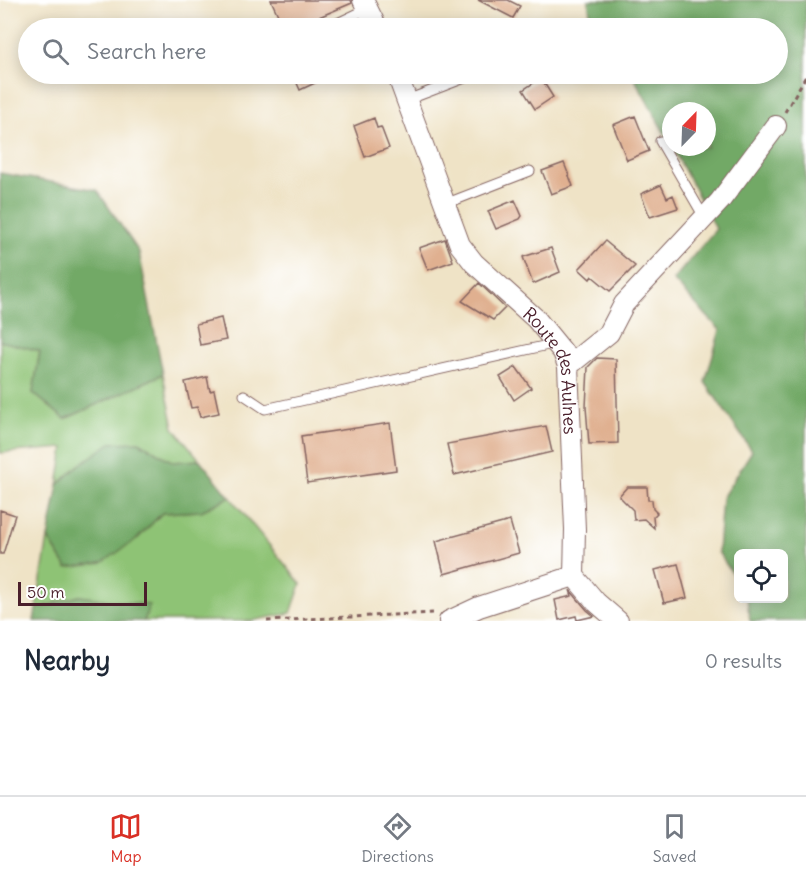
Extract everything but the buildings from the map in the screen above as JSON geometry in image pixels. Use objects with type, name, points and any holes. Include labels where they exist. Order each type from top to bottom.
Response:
[{"type":"street","points":[[365,4],[372,18]]},
{"type":"street","name":"Route des Aulnes","points":[[401,84],[460,245],[474,263],[536,319],[557,343],[568,366],[575,529],[574,576]]},
{"type":"street","points":[[568,366],[609,333],[624,304],[720,201],[776,126]]},
{"type":"street","points":[[455,618],[574,576],[596,602],[618,621]]},
{"type":"lane","points":[[343,18],[365,4]]},
{"type":"lane","points":[[407,100],[449,84]]},
{"type":"lane","points":[[660,141],[705,217]]},
{"type":"lane","points":[[445,204],[530,171]]},
{"type":"lane","points":[[244,395],[265,409],[557,343]]},
{"type":"path","points":[[776,126],[806,76]]},
{"type":"path","points":[[267,621],[443,612],[455,618]]},
{"type":"green space","points":[[588,0],[806,0],[806,621],[750,621],[748,603],[788,603],[788,549],[734,549],[734,576],[718,552],[722,498],[752,451],[705,382],[720,330],[673,280],[716,229],[677,156],[716,156],[716,102],[662,102],[662,129],[637,84],[788,84],[788,18],[591,18]]},
{"type":"green space","points":[[0,173],[97,190],[139,252],[163,374],[65,419],[33,393],[40,351],[0,341]]},
{"type":"green space","points":[[0,341],[40,350],[33,393],[65,419],[163,374],[174,428],[200,460],[173,462],[139,442],[79,465],[58,485],[64,448],[0,453]]},
{"type":"green space","points":[[139,442],[173,462],[200,460],[230,497],[201,511],[162,513],[138,538],[102,563],[67,568],[48,538],[58,485],[79,465],[111,443]]},
{"type":"green space","points":[[230,497],[301,584],[291,613],[251,621],[144,621],[149,606],[79,596],[36,609],[48,538],[67,568],[138,538],[162,513],[201,511]]},
{"type":"green space","points":[[79,596],[150,605],[144,621],[34,621],[36,609]]}]
